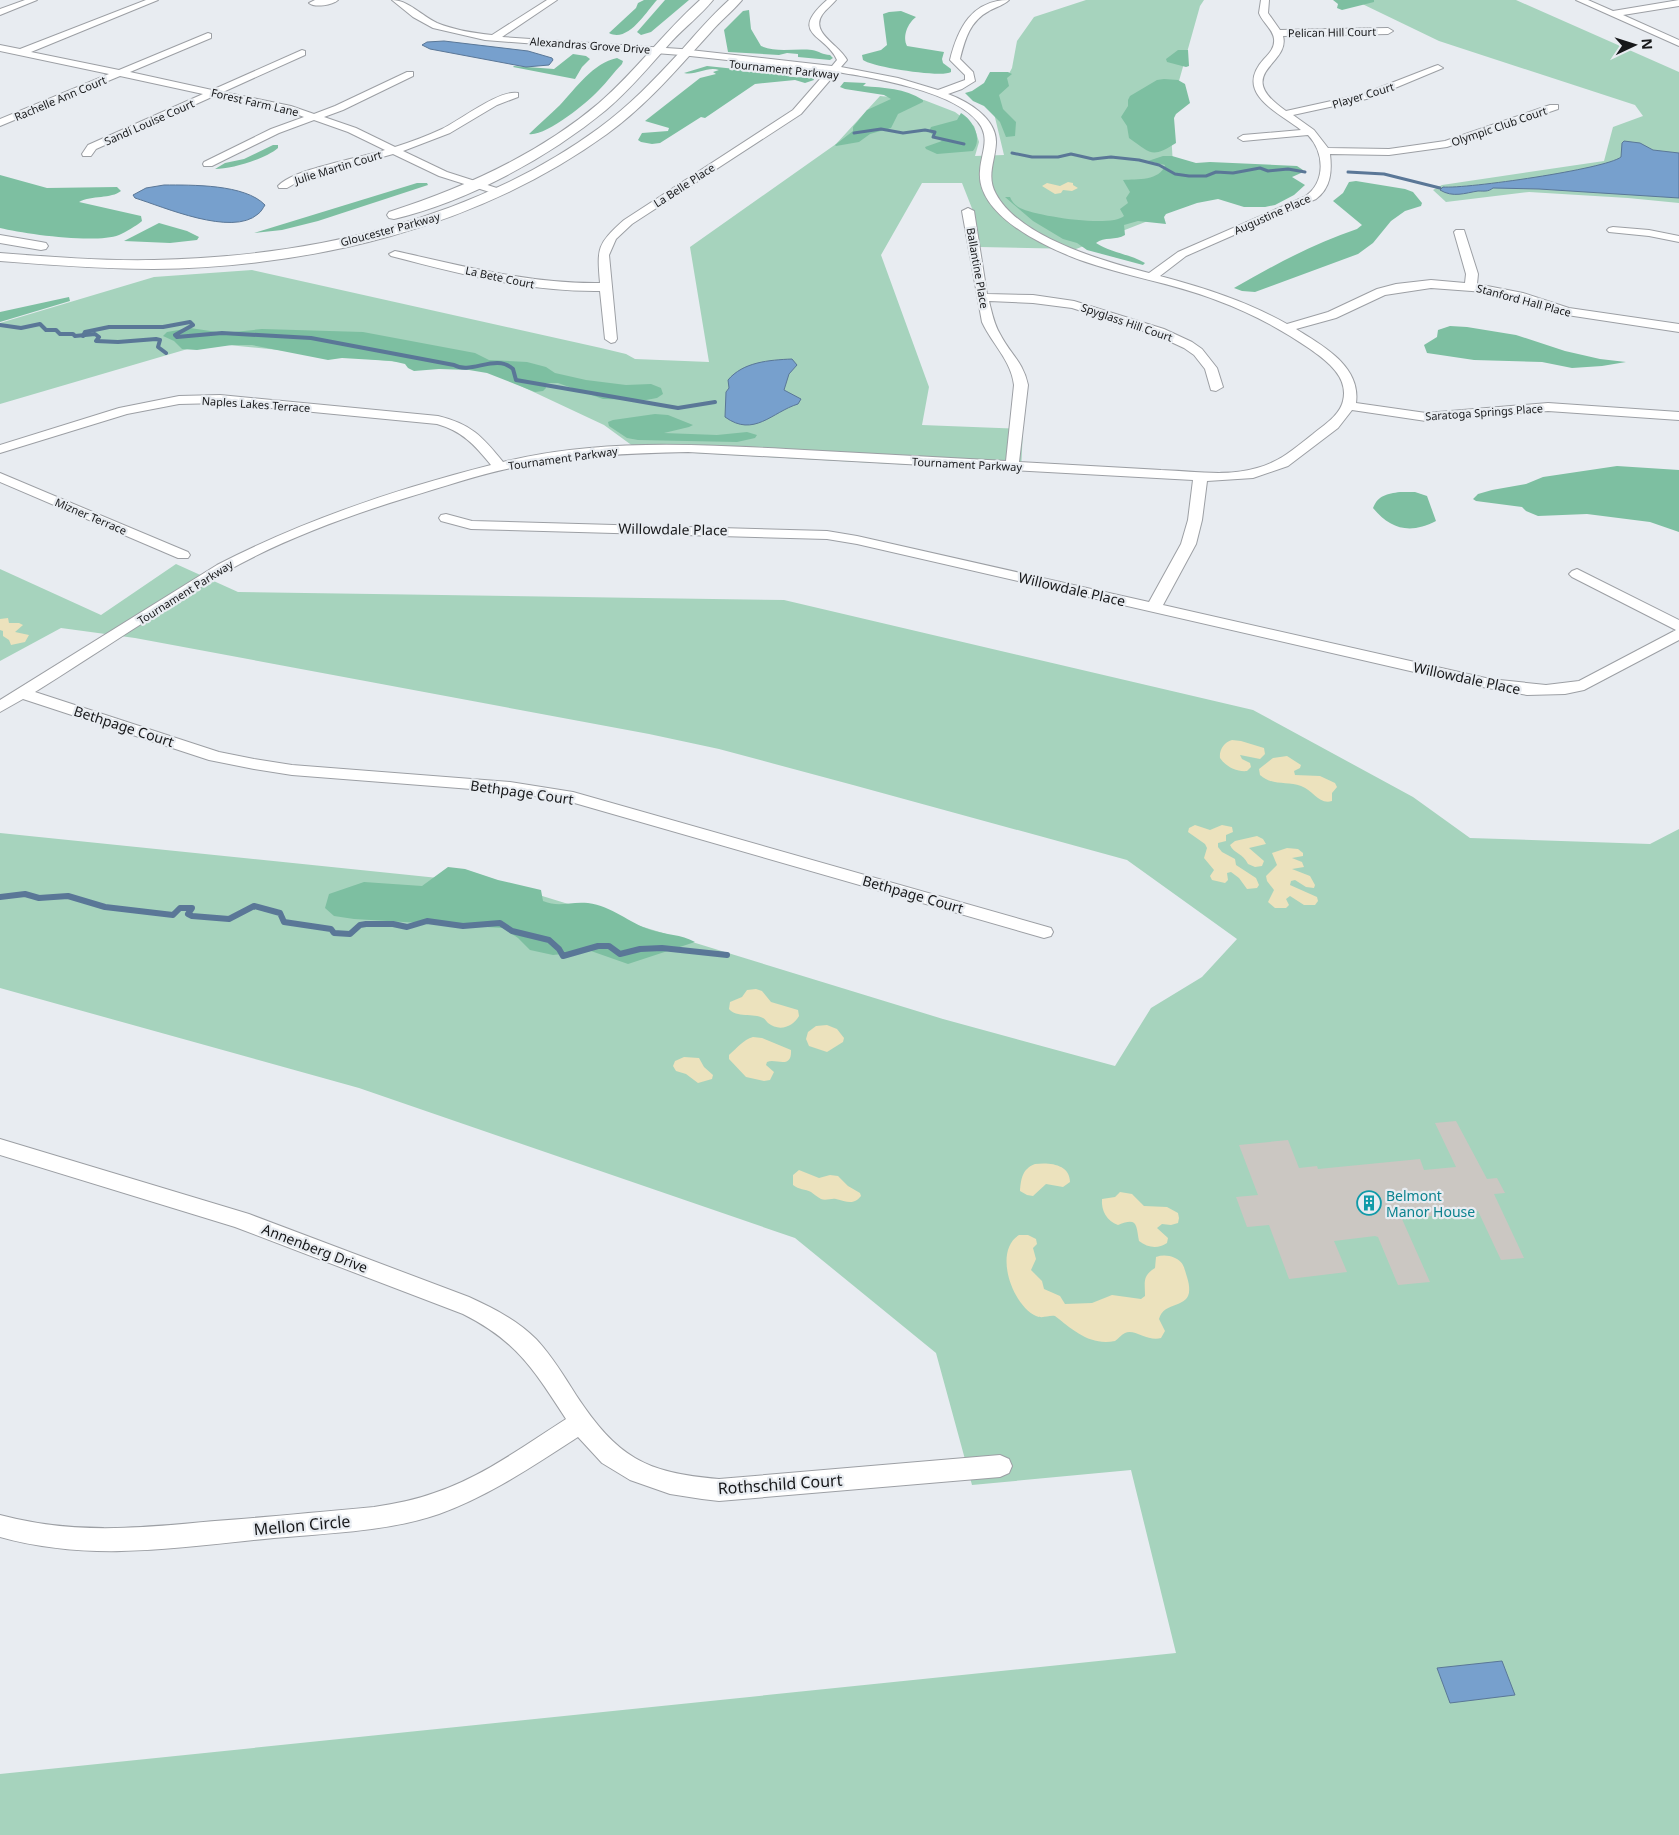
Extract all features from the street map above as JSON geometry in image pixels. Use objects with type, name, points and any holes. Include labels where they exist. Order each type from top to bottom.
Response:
[{"type":"main road","name":"Gloucester Parkway","points":[[383,218],[411,210],[474,184],[522,159],[572,129],[612,97],[707,0]]},
{"type":"main road","name":"Gloucester Parkway","points":[[0,257],[57,263],[103,265],[192,263],[246,259],[326,246],[434,219],[499,192],[546,168],[601,133],[647,94],[736,0]]},
{"type":"main road","points":[[0,240],[50,247]]},
{"type":"main road","points":[[166,250],[219,247]]},
{"type":"main road","points":[[90,250],[148,250]]},
{"type":"street","points":[[0,12],[33,0]]},
{"type":"street","points":[[7,58],[154,0]]},
{"type":"street","points":[[313,3],[334,0]]},
{"type":"street","name":"Alexandras Grove Drive","points":[[396,0],[415,16],[430,24],[464,34],[494,38],[511,43],[683,55]]},
{"type":"street","points":[[494,38],[552,0]]},
{"type":"street","points":[[832,0],[820,11],[815,23],[819,36],[842,57],[842,60],[833,71]]},
{"type":"street","points":[[939,93],[959,87],[970,81],[970,74],[955,60],[964,27],[978,14],[1005,0]]},
{"type":"street","points":[[1265,0],[1262,11],[1264,17],[1277,33],[1279,44],[1276,51],[1264,63],[1258,78],[1259,87],[1269,102],[1310,132],[1325,151]]},
{"type":"street","points":[[1580,0],[1679,42]]},
{"type":"street","points":[[1613,14],[1679,3]]},
{"type":"street","name":"Pelican Hill Court","points":[[1277,33],[1388,32]]},
{"type":"street","name":"Rachelle Ann Court","points":[[0,123],[208,36]]},
{"type":"street","name":"Forest Farm Lane","points":[[0,48],[264,103],[316,116],[352,130],[443,174],[499,192]]},
{"type":"street","name":"Sandi Louise Court","points":[[87,154],[92,147],[302,53]]},
{"type":"street","name":"Tournament Parkway","points":[[0,708],[222,568],[273,542],[331,517],[367,505],[500,467],[582,453],[652,448],[688,448],[1200,476],[1252,473],[1281,464],[1337,422],[1348,406],[1351,392],[1349,381],[1343,371],[1326,354],[1254,310],[1226,298],[1096,261],[1066,250],[1033,233],[1005,213],[989,192],[985,181],[984,170],[990,144],[987,128],[973,112],[939,93],[887,79],[833,71],[683,55]]},
{"type":"street","name":"Player Court","points":[[1285,114],[1367,96],[1438,68]]},
{"type":"street","name":"La Belle Place","points":[[611,338],[604,256],[606,246],[617,230],[797,112],[833,71]]},
{"type":"street","points":[[208,164],[275,132],[339,108],[410,74]]},
{"type":"street","points":[[393,150],[447,131],[497,100],[514,95]]},
{"type":"street","name":"Olympic Club Court","points":[[1325,151],[1389,152],[1447,144],[1554,107]]},
{"type":"street","points":[[1243,138],[1310,132]]},
{"type":"street","name":"Julie Martin Court","points":[[283,186],[297,178],[393,150]]},
{"type":"street","name":"Augustine Place","points":[[1151,277],[1182,254],[1316,195],[1324,185],[1325,151]]},
{"type":"street","name":"Ballantine Place","points":[[968,211],[982,298],[988,322],[995,337],[1014,362],[1019,373],[1020,385],[1012,466]]},
{"type":"street","points":[[1613,230],[1649,233],[1679,239]]},
{"type":"street","points":[[1460,232],[1472,274],[1471,286]]},
{"type":"street","name":"La Bete Court","points":[[395,254],[545,286],[579,288],[606,286]]},
{"type":"street","name":"Stanford Hall Place","points":[[1285,328],[1332,315],[1369,296],[1396,288],[1431,284],[1471,286],[1502,292],[1567,311],[1679,328]]},
{"type":"street","name":"Spyglass Hill Court","points":[[982,298],[1033,299],[1074,305],[1160,332],[1188,345],[1202,356],[1211,368],[1216,387]]},
{"type":"street","name":"Naples Lakes Terrace","points":[[0,449],[142,406],[179,400],[220,399],[438,420],[452,424],[473,435],[500,467]]},
{"type":"street","name":"Saratoga Springs Place","points":[[1348,406],[1406,416],[1426,417],[1548,407],[1679,416]]},
{"type":"street","points":[[1154,607],[1182,558],[1191,536],[1196,514],[1200,476]]},
{"type":"street","name":"Mizner Terrace","points":[[0,477],[183,555]]},
{"type":"street","name":"Willowdale Place","points":[[446,518],[471,525],[827,535],[858,540],[1497,685],[1542,692],[1569,690],[1584,686],[1679,634]]},
{"type":"street","points":[[1577,574],[1679,626]]},
{"type":"street","name":"Bethpage Court","points":[[22,694],[215,756],[254,764],[292,770],[510,788],[573,797],[1044,932]]},
{"type":"street","name":"Annenberg Drive","points":[[0,1147],[241,1220],[486,1314],[511,1331],[534,1353],[582,1422]]},
{"type":"street","name":"Rothschild Court","points":[[582,1422],[596,1442],[627,1467],[655,1480],[686,1488],[719,1490],[1000,1466]]},
{"type":"street","name":"Mellon Circle","points":[[0,1526],[24,1534],[71,1541],[116,1542],[374,1518],[405,1513],[447,1500],[478,1486],[582,1422]]},
{"type":"green space","points":[[644,0],[657,0],[630,30],[616,35],[609,33],[636,8],[638,3]]},
{"type":"green space","points":[[665,0],[689,0],[651,32],[641,35],[637,32]]},
{"type":"green space","points":[[1086,0],[1204,0],[1200,6],[1170,113],[1173,166],[1153,219],[1076,249],[980,247],[973,211],[962,183],[922,183],[881,255],[929,387],[922,425],[1023,429],[1021,471],[676,452],[641,452],[604,425],[489,371],[208,343],[0,404],[0,323],[154,277],[252,270],[601,348],[626,354],[635,359],[709,362],[690,247],[836,144],[880,96],[924,100],[955,112],[974,126],[979,142],[975,156],[1004,155],[992,105],[1012,68],[1017,41],[1034,17]]},
{"type":"green space","points":[[1333,0],[1374,0],[1374,2],[1342,10],[1337,8],[1338,4]]},
{"type":"green space","points":[[1354,0],[1516,0],[1679,72],[1679,203],[1529,192],[1446,202],[1433,190],[1442,185],[1604,161],[1613,127],[1643,116],[1635,105],[1439,41]]},
{"type":"green space","points":[[749,10],[751,29],[761,46],[780,50],[812,50],[830,55],[833,58],[830,60],[798,57],[798,54],[787,53],[779,55],[728,52],[724,30],[743,11]]},
{"type":"green space","points":[[901,11],[916,17],[907,30],[905,38],[907,46],[944,52],[943,63],[951,69],[951,72],[935,74],[907,71],[879,66],[863,60],[862,55],[881,50],[887,45],[883,14]]},
{"type":"green space","points":[[1178,50],[1188,50],[1189,66],[1186,67],[1167,62],[1166,59]]},
{"type":"green space","points":[[573,54],[586,56],[590,59],[582,67],[575,79],[513,67],[554,69]]},
{"type":"green space","points":[[617,58],[623,61],[622,64],[585,103],[555,125],[536,134],[529,134],[593,71],[600,65]]},
{"type":"green space","points":[[707,66],[783,74],[813,78],[814,80],[805,83],[795,80],[755,84],[705,118],[701,117],[660,143],[652,144],[638,140],[642,133],[668,131],[669,128],[645,121],[700,78],[716,74],[713,72],[719,70],[710,69],[688,74],[684,73]]},
{"type":"green space","points":[[990,72],[1008,72],[1012,74],[1007,78],[1009,86],[999,95],[1003,109],[1016,122],[1015,136],[1006,137],[1000,122],[984,106],[973,101],[965,93],[984,83]]},
{"type":"green space","points":[[1157,80],[1178,80],[1185,84],[1190,103],[1176,114],[1174,118],[1176,143],[1161,151],[1151,152],[1129,138],[1127,126],[1121,117],[1128,106],[1130,96]]},
{"type":"green space","points":[[844,82],[866,83],[863,86],[887,88],[909,93],[923,100],[923,102],[898,114],[891,128],[870,134],[859,142],[836,146],[853,131],[853,127],[867,110],[891,99],[884,95],[840,87]]},
{"type":"green space","points":[[961,113],[973,125],[977,136],[976,146],[973,151],[937,154],[926,149],[925,147],[942,141],[929,132],[931,127],[957,120]]},
{"type":"green space","points":[[273,145],[278,145],[278,148],[248,163],[215,169],[225,163],[244,159]]},
{"type":"green space","points":[[1163,156],[1172,156],[1196,163],[1297,166],[1303,170],[1292,177],[1305,185],[1294,195],[1275,205],[1265,207],[1244,207],[1218,199],[1197,203],[1166,214],[1164,217],[1166,224],[1138,221],[1124,225],[1125,235],[1096,243],[1139,260],[1145,263],[1143,265],[1087,250],[1077,243],[1063,239],[1033,221],[1005,197],[1010,197],[1020,208],[1041,214],[1073,220],[1105,221],[1116,219],[1124,216],[1120,209],[1128,203],[1126,198],[1130,192],[1123,180],[1153,177],[1158,174],[1165,165],[1148,161]]},
{"type":"green space","points":[[0,175],[47,188],[117,187],[121,191],[79,202],[141,216],[142,221],[119,235],[94,239],[42,235],[0,228]]},
{"type":"green space","points":[[1356,181],[1413,192],[1422,203],[1421,206],[1405,211],[1391,221],[1373,243],[1358,254],[1255,292],[1234,288],[1294,256],[1325,241],[1357,229],[1362,225],[1333,201],[1343,193],[1349,182]]},
{"type":"green space","points":[[417,183],[427,183],[428,185],[318,221],[282,230],[254,233]]},
{"type":"green space","points":[[159,223],[187,231],[199,237],[197,240],[170,243],[124,241]]},
{"type":"green space","points":[[69,297],[70,301],[0,322],[0,312]]},
{"type":"green space","points":[[1450,326],[1516,335],[1565,351],[1600,359],[1626,362],[1572,368],[1542,362],[1474,360],[1427,353],[1424,345],[1437,337],[1438,330]]},
{"type":"green space","points":[[190,328],[224,333],[262,329],[363,332],[475,353],[489,360],[527,362],[546,367],[555,373],[586,380],[626,385],[651,384],[661,388],[663,394],[657,398],[646,400],[603,399],[558,383],[545,383],[546,388],[543,391],[535,392],[487,373],[469,370],[439,369],[414,371],[405,364],[392,361],[342,358],[328,360],[252,345],[232,345],[197,350],[182,349],[174,341],[163,336],[167,332]]},
{"type":"green space","points":[[655,414],[668,415],[693,425],[664,433],[717,435],[747,432],[757,435],[755,438],[737,442],[638,440],[627,438],[609,426],[608,422]]},
{"type":"green space","points":[[1617,466],[1679,470],[1679,532],[1650,522],[1587,514],[1538,516],[1526,511],[1522,507],[1473,499],[1478,494],[1526,484],[1543,477]]},
{"type":"green space","points":[[1400,492],[1415,492],[1427,496],[1436,521],[1418,528],[1402,528],[1387,521],[1373,508],[1380,498]]},
{"type":"green space","points":[[176,564],[238,592],[784,600],[1253,710],[1413,797],[1470,838],[1650,844],[1679,829],[1679,1835],[0,1835],[0,1774],[1176,1653],[1131,1470],[972,1485],[936,1353],[795,1238],[359,1088],[0,988],[0,833],[506,885],[943,1019],[1115,1066],[1151,1008],[1202,977],[1237,939],[1127,860],[719,749],[649,734],[135,638],[61,628],[0,661],[0,569],[101,615]]},
{"type":"green space","points":[[448,867],[465,869],[498,880],[541,890],[543,901],[549,903],[588,903],[605,907],[643,927],[657,932],[684,937],[695,942],[628,964],[591,951],[553,955],[530,950],[518,938],[503,928],[354,919],[334,916],[325,908],[329,894],[364,882],[422,886]]},
{"type":"sand","points":[[1068,182],[1073,183],[1078,188],[1072,191],[1063,190],[1061,193],[1055,194],[1042,186],[1047,183],[1060,186]]},
{"type":"sand","points":[[8,618],[9,623],[23,625],[15,632],[29,635],[25,642],[11,645],[9,640],[3,636],[3,631],[0,630],[0,619]]},
{"type":"sand","points":[[1232,740],[1264,748],[1265,754],[1260,759],[1240,755],[1242,759],[1250,763],[1251,767],[1247,771],[1239,771],[1225,764],[1220,758],[1221,749],[1224,744]]},
{"type":"sand","points":[[1287,756],[1301,765],[1300,768],[1294,771],[1295,775],[1320,776],[1335,783],[1337,787],[1332,793],[1332,801],[1323,801],[1301,786],[1270,781],[1260,775],[1259,769],[1273,758]]},
{"type":"sand","points":[[1195,825],[1210,830],[1222,825],[1232,827],[1233,832],[1226,835],[1226,841],[1218,843],[1218,847],[1222,852],[1235,859],[1236,865],[1256,878],[1259,885],[1257,888],[1247,889],[1239,878],[1231,872],[1227,873],[1228,880],[1225,883],[1212,880],[1210,876],[1214,870],[1204,858],[1207,848],[1205,844],[1188,832],[1189,828]]},
{"type":"sand","points":[[1257,836],[1263,839],[1266,844],[1249,848],[1264,861],[1262,866],[1255,867],[1248,864],[1230,845],[1235,841]]},
{"type":"sand","points":[[1287,848],[1298,849],[1303,853],[1303,856],[1292,858],[1302,862],[1304,867],[1292,869],[1310,876],[1315,885],[1314,888],[1306,887],[1295,880],[1291,881],[1290,885],[1317,897],[1318,901],[1315,905],[1304,905],[1290,896],[1286,899],[1289,905],[1286,908],[1275,908],[1268,902],[1274,890],[1267,881],[1266,876],[1277,865],[1272,853]]},
{"type":"sand","points":[[756,989],[762,991],[771,1002],[798,1010],[799,1016],[793,1023],[781,1028],[772,1026],[764,1018],[736,1014],[729,1009],[730,1002],[742,997],[747,990]]},
{"type":"sand","points":[[827,1025],[837,1029],[844,1038],[843,1042],[827,1052],[809,1046],[806,1039],[808,1032],[816,1026]]},
{"type":"sand","points":[[753,1037],[762,1038],[791,1050],[791,1056],[786,1062],[767,1062],[766,1065],[774,1072],[770,1080],[764,1081],[746,1077],[729,1059],[729,1055],[737,1047]]},
{"type":"sand","points":[[684,1057],[699,1058],[704,1067],[713,1075],[712,1079],[698,1083],[686,1074],[676,1071],[673,1066],[675,1061]]},
{"type":"sand","points":[[1046,1163],[1063,1168],[1069,1176],[1070,1182],[1063,1187],[1046,1184],[1033,1196],[1027,1195],[1020,1191],[1022,1179],[1027,1169],[1035,1164]]},
{"type":"sand","points":[[799,1170],[819,1178],[830,1175],[838,1176],[848,1186],[860,1193],[861,1196],[852,1202],[821,1199],[811,1192],[793,1185],[793,1175]]},
{"type":"sand","points":[[1120,1192],[1132,1194],[1144,1206],[1167,1207],[1178,1213],[1178,1223],[1171,1225],[1162,1224],[1157,1228],[1168,1238],[1167,1243],[1157,1247],[1146,1245],[1139,1241],[1133,1222],[1118,1225],[1108,1218],[1103,1208],[1102,1199],[1115,1197]]},
{"type":"sand","points":[[1019,1235],[1028,1235],[1036,1239],[1037,1244],[1033,1248],[1036,1259],[1031,1270],[1042,1281],[1044,1289],[1060,1296],[1065,1304],[1092,1303],[1112,1295],[1141,1299],[1145,1296],[1146,1277],[1155,1268],[1156,1257],[1163,1256],[1170,1256],[1182,1263],[1189,1288],[1188,1296],[1185,1300],[1162,1312],[1159,1319],[1165,1331],[1161,1338],[1156,1339],[1129,1332],[1115,1341],[1106,1342],[1090,1339],[1082,1336],[1055,1316],[1036,1316],[1027,1310],[1020,1301],[1013,1290],[1007,1265],[1007,1253],[1011,1243]]},
{"type":"water","points":[[444,41],[528,51],[552,58],[553,60],[549,65],[526,67],[430,49],[422,45],[427,42]]},
{"type":"water","points":[[1624,141],[1640,143],[1653,150],[1679,153],[1679,198],[1539,189],[1493,188],[1486,191],[1464,194],[1450,194],[1440,190],[1443,187],[1478,185],[1535,177],[1610,162],[1621,157],[1622,143]]},
{"type":"water","points":[[164,185],[232,189],[256,198],[265,205],[259,213],[246,220],[232,222],[215,221],[180,213],[135,198],[133,195],[146,188]]},
{"type":"water","points":[[792,359],[797,365],[789,374],[784,390],[801,399],[798,404],[754,424],[735,423],[725,417],[726,392],[729,388],[728,380],[734,374],[757,363]]},
{"type":"water","points":[[1502,1661],[1515,1695],[1450,1703],[1437,1668]]},
{"type":"building","name":"Belmont Manor House","points":[[1456,1121],[1487,1179],[1497,1178],[1505,1193],[1494,1194],[1524,1258],[1501,1260],[1478,1211],[1402,1219],[1430,1282],[1398,1285],[1378,1237],[1375,1236],[1334,1241],[1347,1272],[1289,1279],[1269,1225],[1247,1227],[1236,1197],[1258,1195],[1239,1145],[1288,1140],[1299,1168],[1317,1166],[1318,1169],[1420,1159],[1424,1170],[1456,1167],[1435,1123]]},
{"type":"waterway","points":[[854,133],[881,129],[903,133],[925,130],[935,132],[933,137],[964,144]]},
{"type":"waterway","points":[[1012,153],[1032,157],[1058,157],[1071,154],[1093,159],[1111,157],[1139,160],[1159,165],[1175,174],[1189,176],[1206,176],[1216,172],[1233,173],[1260,168],[1268,171],[1288,169],[1305,172]]},
{"type":"waterway","points":[[1348,172],[1384,174],[1440,188]]},
{"type":"waterway","points":[[83,335],[85,332],[109,327],[163,327],[190,322],[193,325],[175,335],[177,337],[222,333],[311,338],[468,368],[499,363],[513,369],[516,380],[678,408],[715,402]]},
{"type":"waterway","points":[[0,325],[21,328],[40,324],[46,330],[56,330],[60,334],[83,335]]},
{"type":"waterway","points":[[83,335],[95,334],[99,337],[96,341],[118,342],[156,339],[160,340],[158,347],[166,353]]},
{"type":"waterway","points":[[0,897],[25,894],[39,898],[68,896],[105,907],[173,915],[180,908],[192,908],[188,914],[192,916],[229,919],[254,906],[280,913],[284,922],[331,929],[334,933],[350,934],[360,925],[366,924],[393,924],[407,927],[427,921],[463,926],[500,923],[512,931],[549,940],[559,949],[563,956],[598,946],[609,946],[620,954],[640,949],[662,948],[727,955]]},
{"type":"place","name":"Belmont Manor House","points":[[1369,1203]]}]
